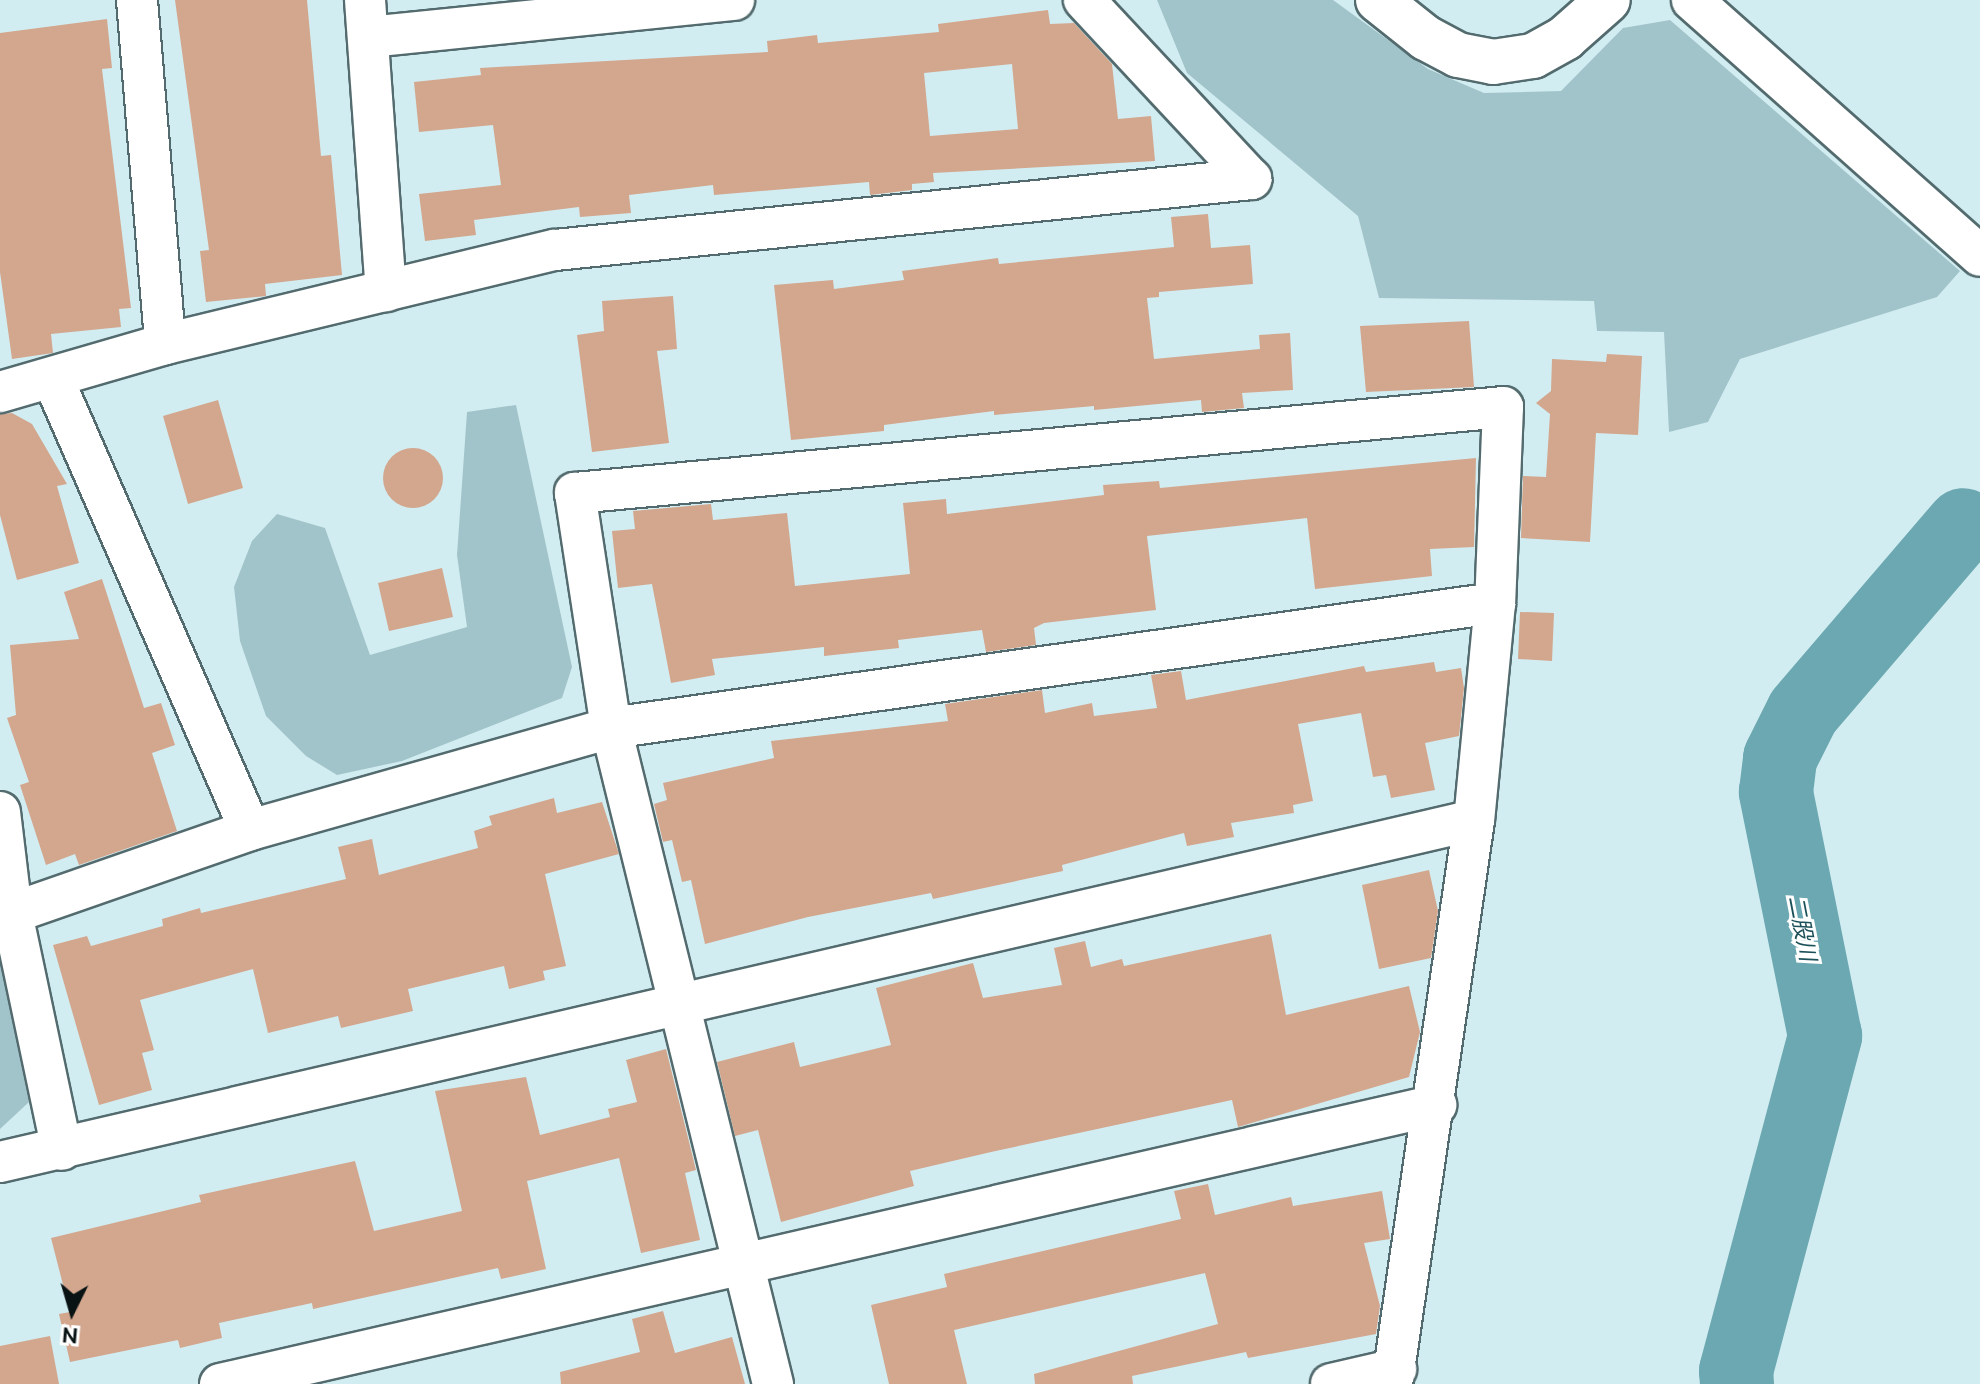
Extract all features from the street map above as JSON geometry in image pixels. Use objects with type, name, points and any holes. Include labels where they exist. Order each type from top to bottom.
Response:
[{"type":"street","points":[[137,0],[165,344]]},
{"type":"street","points":[[386,291],[367,18],[734,0]]},
{"type":"street","points":[[0,392],[165,344],[555,250],[1251,179],[1084,0]]},
{"type":"street","points":[[1378,0],[1436,43],[1458,55],[1493,62],[1533,56],[1565,38],[1608,0]]},
{"type":"street","points":[[1692,0],[1980,256]]},
{"type":"street","points":[[53,379],[250,830]]},
{"type":"street","points":[[773,1384],[681,1001],[611,728],[575,493],[1503,407],[1495,603],[1474,820],[1436,1105],[1394,1376],[1331,1384]]},
{"type":"street","points":[[12,913],[250,830],[611,728],[1495,603]]},
{"type":"street","points":[[0,812],[12,913],[62,1150]]},
{"type":"street","points":[[0,1162],[62,1150],[681,1001],[1474,820]]},
{"type":"street","points":[[220,1384],[1436,1105]]},
{"type":"shaded area","points":[[1157,0],[1333,0],[1428,69],[1484,93],[1561,91],[1623,28],[1670,20],[1960,271],[1937,297],[1740,359],[1708,422],[1669,432],[1664,332],[1597,331],[1594,301],[1379,298],[1358,216],[1187,73]]},
{"type":"shaded area","points":[[516,405],[572,667],[562,698],[402,761],[337,775],[306,756],[266,716],[240,641],[234,587],[252,541],[277,514],[325,528],[370,655],[467,627],[457,555],[467,412]]},
{"type":"shaded area","points":[[0,962],[29,1102],[0,1129]]},
{"type":"building","points":[[175,0],[307,0],[321,156],[331,155],[342,275],[265,284],[266,296],[206,302],[200,251],[209,250]]},
{"type":"building","points":[[1048,10],[1050,24],[1074,23],[1112,64],[1118,119],[1151,116],[1155,161],[933,173],[934,182],[912,184],[912,190],[870,195],[869,182],[714,195],[713,185],[629,195],[631,213],[580,217],[579,207],[474,220],[476,235],[425,241],[419,194],[501,185],[493,125],[419,132],[414,82],[481,75],[480,68],[768,52],[767,41],[817,35],[818,43],[939,32],[938,24]],"holes":[[[1012,64],[1018,129],[930,136],[924,73]]]},
{"type":"building","points":[[107,19],[112,68],[102,69],[131,308],[119,309],[121,327],[51,334],[53,353],[12,359],[0,272],[0,33]]},
{"type":"building","points":[[1208,214],[1211,248],[1250,245],[1253,284],[1159,292],[1159,297],[1147,298],[1154,359],[1260,349],[1259,335],[1290,333],[1293,390],[1242,393],[1244,408],[1202,412],[1201,400],[1094,410],[1094,406],[994,415],[994,411],[884,425],[884,431],[791,440],[774,285],[833,280],[834,289],[904,280],[902,271],[998,258],[999,264],[1174,247],[1171,217]]},
{"type":"building","points":[[673,296],[677,349],[657,351],[669,443],[592,452],[577,335],[604,331],[602,301]]},
{"type":"building","points":[[1469,321],[1474,387],[1366,392],[1360,326]]},
{"type":"building","points":[[1607,354],[1642,356],[1638,435],[1596,433],[1590,542],[1521,538],[1523,476],[1546,477],[1550,414],[1536,403],[1551,391],[1552,359],[1606,362]]},
{"type":"building","points":[[218,400],[243,488],[188,504],[163,416]]},
{"type":"building","points":[[12,413],[32,424],[67,484],[57,486],[79,563],[17,580],[0,515],[0,414]]},
{"type":"building","points":[[413,448],[435,456],[443,478],[435,500],[413,508],[391,500],[383,478],[391,456]]},
{"type":"building","points":[[1476,458],[1474,547],[1430,549],[1432,576],[1315,589],[1307,518],[1147,536],[1156,610],[1044,623],[1034,628],[1036,645],[986,652],[982,630],[898,640],[899,648],[824,656],[824,647],[712,659],[715,675],[671,683],[652,584],[618,588],[612,531],[635,529],[633,511],[711,504],[713,520],[787,513],[795,586],[910,574],[903,503],[946,499],[947,514],[1104,495],[1103,485],[1159,481],[1160,488]]},
{"type":"building","points":[[442,568],[453,617],[389,631],[378,583]]},
{"type":"building","points":[[102,579],[144,708],[161,703],[175,745],[152,753],[177,831],[79,865],[75,854],[46,865],[20,785],[29,782],[7,718],[16,715],[10,645],[79,639],[64,592]]},
{"type":"building","points":[[1520,612],[1554,613],[1552,661],[1518,659]]},
{"type":"building","points":[[1434,662],[1436,672],[1461,668],[1464,688],[1459,736],[1425,743],[1435,790],[1391,798],[1386,775],[1373,777],[1361,713],[1298,724],[1313,801],[1293,805],[1294,813],[1231,823],[1234,837],[1187,846],[1184,833],[1062,865],[1063,871],[933,899],[931,893],[808,917],[705,944],[691,880],[682,882],[672,840],[663,842],[654,804],[667,800],[663,783],[774,758],[771,741],[948,721],[945,704],[1042,690],[1045,713],[1092,703],[1094,716],[1157,708],[1151,675],[1181,671],[1186,700],[1364,666],[1366,672]]},
{"type":"building","points":[[554,798],[557,813],[602,802],[619,854],[545,874],[566,966],[543,971],[545,980],[509,989],[504,966],[408,989],[413,1011],[341,1028],[338,1016],[268,1033],[253,969],[140,1000],[154,1050],[142,1053],[152,1090],[99,1105],[53,945],[87,936],[91,946],[163,926],[162,919],[200,908],[201,913],[346,879],[338,847],[372,839],[379,875],[478,848],[474,831],[492,825],[489,816]]},
{"type":"building","points":[[1429,870],[1438,911],[1431,958],[1379,969],[1362,885]]},
{"type":"building","points":[[1271,934],[1286,1015],[1409,986],[1420,1032],[1409,1077],[1238,1127],[1232,1100],[991,1152],[910,1171],[914,1186],[781,1222],[758,1130],[735,1136],[717,1062],[794,1042],[800,1067],[891,1045],[876,988],[973,963],[983,998],[1062,985],[1054,948],[1085,941],[1091,967],[1122,959],[1124,966]]},
{"type":"building","points":[[666,1049],[696,1170],[685,1173],[700,1240],[641,1253],[619,1158],[527,1181],[546,1269],[501,1279],[498,1268],[313,1309],[312,1303],[219,1323],[222,1338],[180,1348],[178,1340],[70,1362],[59,1314],[70,1312],[51,1238],[201,1202],[199,1195],[355,1161],[374,1231],[462,1211],[435,1091],[526,1077],[540,1135],[610,1117],[608,1109],[637,1102],[626,1060]]},
{"type":"building","points":[[1208,1184],[1215,1215],[1291,1197],[1293,1206],[1382,1191],[1390,1239],[1364,1243],[1380,1306],[1376,1334],[1248,1358],[1246,1352],[1132,1376],[1133,1384],[1035,1384],[1034,1374],[1218,1324],[1205,1273],[954,1330],[967,1384],[889,1384],[871,1305],[947,1287],[944,1274],[1181,1219],[1174,1191]]},
{"type":"building","points":[[663,1311],[675,1353],[732,1337],[745,1384],[561,1384],[560,1372],[640,1352],[632,1319]]},
{"type":"building","points":[[50,1336],[59,1384],[0,1384],[0,1346]]},
{"type":"waterway","name":"二股川","points":[[1737,1384],[1736,1371],[1825,1036],[1776,792],[1780,758],[1803,712],[1963,525]]}]
